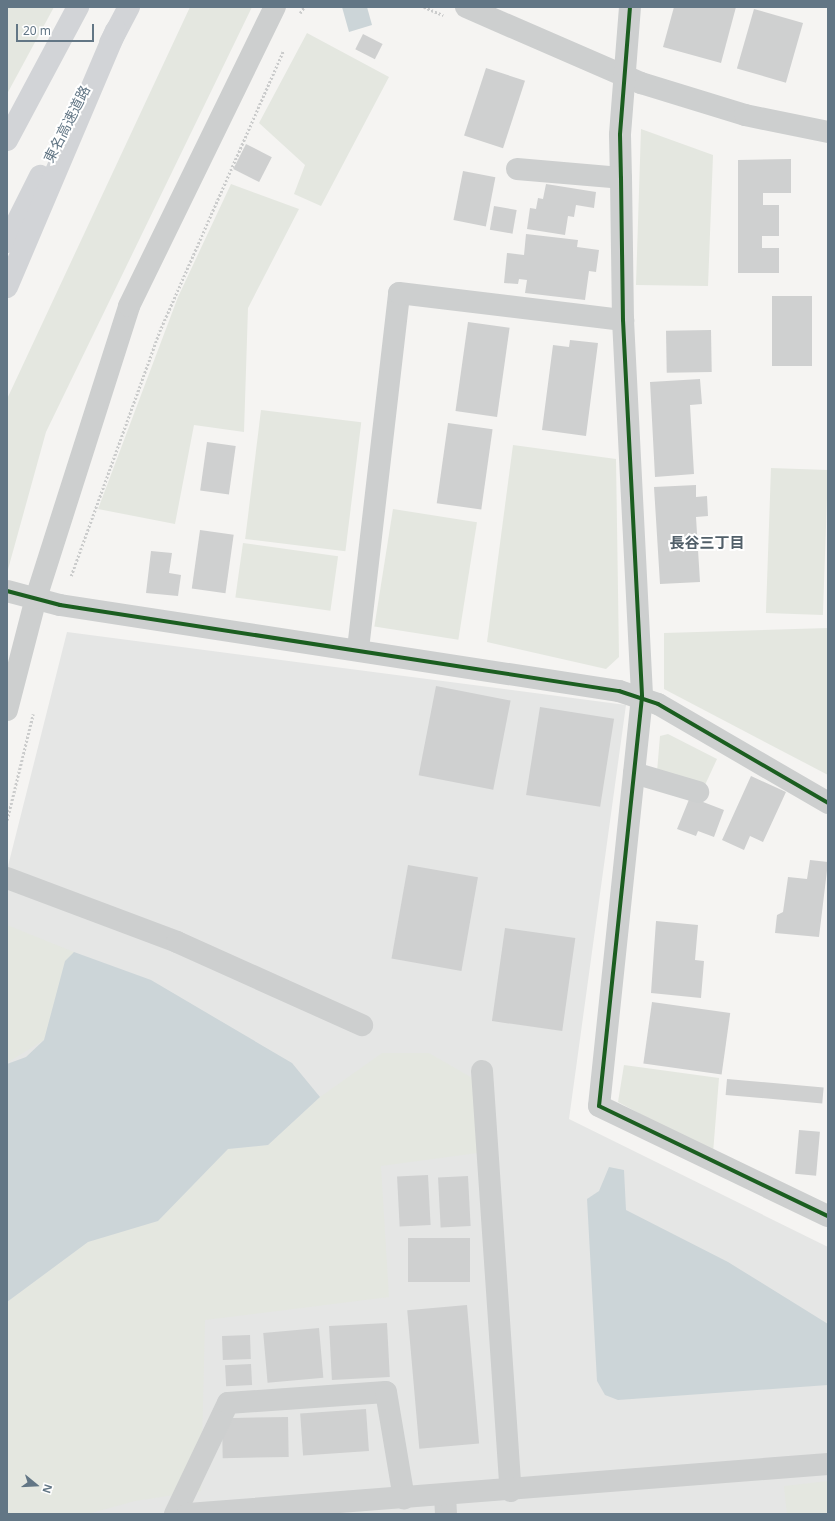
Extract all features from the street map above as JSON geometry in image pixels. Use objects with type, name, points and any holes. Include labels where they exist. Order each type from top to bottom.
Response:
[{"type":"highway","points":[[7,140],[78,7]]},
{"type":"highway","name":"東名高速道路","points":[[7,242],[129,7]]},
{"type":"highway","points":[[7,287],[116,30]]},
{"type":"street","points":[[7,710],[36,598],[129,306],[275,7]]},
{"type":"street","points":[[466,7],[641,83],[745,115],[828,132]]},
{"type":"street","points":[[630,7],[621,178],[624,320],[642,697],[599,1106],[828,1213]]},
{"type":"street","points":[[517,169],[621,178]]},
{"type":"street","points":[[358,649],[399,293],[624,320]]},
{"type":"street","points":[[7,591],[60,605],[358,649],[642,697],[828,803]]},
{"type":"street","points":[[634,773],[698,792]]},
{"type":"street","points":[[7,878],[177,942],[362,1025]]},
{"type":"street","points":[[482,1071],[511,1491]]},
{"type":"street","points":[[175,1514],[228,1403],[386,1392],[404,1498]]},
{"type":"street","points":[[188,1514],[404,1498],[445,1505],[511,1491],[828,1464]]},
{"type":"path","points":[[297,19],[304,7]]},
{"type":"path","points":[[60,605],[161,328],[284,48]]},
{"type":"shaded area","points":[[7,7],[54,7],[7,94]]},
{"type":"shaded area","points":[[190,7],[252,7],[46,432],[7,573],[7,399]]},
{"type":"shaded area","points":[[342,7],[367,7],[372,25],[349,32]]},
{"type":"shaded area","points":[[307,33],[389,77],[321,206],[294,194],[305,165],[259,123]]},
{"type":"shaded area","points":[[641,129],[713,155],[708,286],[636,285]]},
{"type":"shaded area","points":[[231,184],[299,209],[248,308],[244,432],[194,425],[175,524],[98,509],[178,297]]},
{"type":"shaded area","points":[[261,410],[361,422],[345,551],[245,539]]},
{"type":"shaded area","points":[[513,445],[616,459],[619,657],[606,669],[487,642]]},
{"type":"shaded area","points":[[771,468],[828,470],[823,615],[766,613]]},
{"type":"shaded area","points":[[393,509],[477,522],[458,640],[374,627]]},
{"type":"shaded area","points":[[243,543],[338,556],[330,611],[235,597]]},
{"type":"shaded area","points":[[828,628],[828,775],[664,689],[664,633]]},
{"type":"shaded area","points":[[67,632],[626,705],[569,1119],[828,1247],[828,1514],[7,1514],[7,870]]},
{"type":"shaded area","points":[[668,734],[717,759],[705,785],[657,772],[660,736]]},
{"type":"shaded area","points":[[7,925],[74,952],[44,1040],[7,1063]]},
{"type":"shaded area","points":[[74,952],[151,980],[292,1063],[320,1097],[268,1145],[228,1149],[158,1221],[88,1242],[7,1302],[7,1064],[26,1057],[44,1040],[65,961]]},
{"type":"shaded area","points":[[382,1053],[429,1053],[481,1083],[485,1152],[381,1166],[389,1297],[205,1320],[201,1491],[135,1501],[88,1514],[7,1514],[7,1302],[88,1242],[158,1221],[228,1149],[268,1145],[320,1097]]},
{"type":"shaded area","points":[[624,1065],[719,1078],[713,1153],[618,1102]]},
{"type":"shaded area","points":[[609,1167],[624,1170],[626,1210],[728,1262],[828,1324],[828,1385],[618,1400],[605,1395],[597,1381],[587,1199],[599,1191]]},
{"type":"shaded area","points":[[828,1481],[828,1514],[787,1514],[784,1486]]},
{"type":"building","points":[[674,7],[736,7],[721,63],[663,47]]},
{"type":"building","points":[[754,9],[803,23],[786,83],[737,69]]},
{"type":"building","points":[[363,34],[383,44],[375,59],[355,49]]},
{"type":"building","points":[[486,68],[525,81],[503,148],[464,136]]},
{"type":"building","points":[[246,144],[272,157],[259,182],[233,169]]},
{"type":"building","points":[[791,159],[791,193],[763,193],[763,205],[779,205],[779,236],[762,236],[762,248],[779,248],[779,273],[738,273],[738,160]]},
{"type":"building","points":[[463,171],[495,177],[486,226],[453,220]]},
{"type":"building","points":[[546,184],[596,192],[594,208],[576,205],[574,217],[568,216],[565,235],[527,229],[530,208],[536,209],[538,198],[543,199]]},
{"type":"building","points":[[494,206],[517,210],[512,234],[490,230]]},
{"type":"building","points":[[526,234],[578,240],[577,247],[599,250],[596,272],[589,271],[585,300],[525,293],[527,280],[519,279],[518,284],[504,283],[507,253],[524,255]]},
{"type":"building","points":[[772,296],[812,296],[812,366],[772,366]]},
{"type":"building","points":[[468,322],[510,328],[497,417],[455,411]]},
{"type":"building","points":[[711,330],[712,372],[667,373],[666,331]]},
{"type":"building","points":[[570,340],[598,343],[586,436],[542,430],[553,345],[569,347]]},
{"type":"building","points":[[700,379],[702,404],[690,405],[694,474],[655,477],[650,382]]},
{"type":"building","points":[[448,423],[493,429],[481,509],[437,503]]},
{"type":"building","points":[[207,442],[236,446],[229,495],[200,491]]},
{"type":"building","points":[[696,485],[696,497],[707,496],[708,516],[696,517],[700,582],[660,584],[654,487]]},
{"type":"building","points":[[200,530],[234,535],[225,593],[192,588]]},
{"type":"building","points":[[151,551],[172,553],[169,573],[181,575],[178,596],[146,593]]},
{"type":"building","points":[[436,686],[511,701],[493,790],[419,775]]},
{"type":"building","points":[[540,707],[614,719],[600,807],[526,795]]},
{"type":"building","points":[[751,776],[786,792],[763,842],[750,836],[744,850],[722,840]]},
{"type":"building","points":[[690,797],[724,810],[714,837],[698,831],[696,836],[677,829]]},
{"type":"building","points":[[810,860],[828,862],[819,937],[775,933],[777,915],[783,912],[788,877],[807,879]]},
{"type":"building","points":[[408,865],[478,877],[461,971],[392,959]]},
{"type":"building","points":[[656,921],[698,925],[695,960],[704,961],[701,998],[651,993]]},
{"type":"building","points":[[505,928],[575,938],[562,1031],[492,1021]]},
{"type":"building","points":[[652,1002],[730,1013],[722,1074],[643,1063]]},
{"type":"building","points":[[727,1079],[824,1087],[822,1103],[726,1095]]},
{"type":"building","points":[[799,1130],[820,1132],[816,1176],[795,1174]]},
{"type":"building","points":[[428,1175],[431,1225],[400,1227],[397,1177]]},
{"type":"building","points":[[468,1176],[471,1226],[441,1228],[438,1178]]},
{"type":"building","points":[[408,1238],[470,1238],[470,1282],[408,1282]]},
{"type":"building","points":[[467,1305],[479,1443],[419,1449],[407,1310]]},
{"type":"building","points":[[387,1323],[390,1377],[332,1380],[329,1326]]},
{"type":"building","points":[[319,1328],[323,1378],[268,1383],[263,1333]]},
{"type":"building","points":[[250,1335],[251,1359],[223,1360],[222,1336]]},
{"type":"building","points":[[251,1364],[252,1385],[226,1386],[225,1365]]},
{"type":"building","points":[[366,1409],[369,1451],[303,1456],[300,1414]]},
{"type":"building","points":[[288,1417],[289,1457],[223,1458],[222,1418]]},
{"type":"cycle path","points":[[630,7],[620,135],[623,320],[642,697],[599,1106],[828,1216]]},
{"type":"cycle path","points":[[7,591],[60,605],[619,691],[658,704],[828,803]]},
{"type":"district","name":"長谷三丁目","points":[[707,543]]}]
